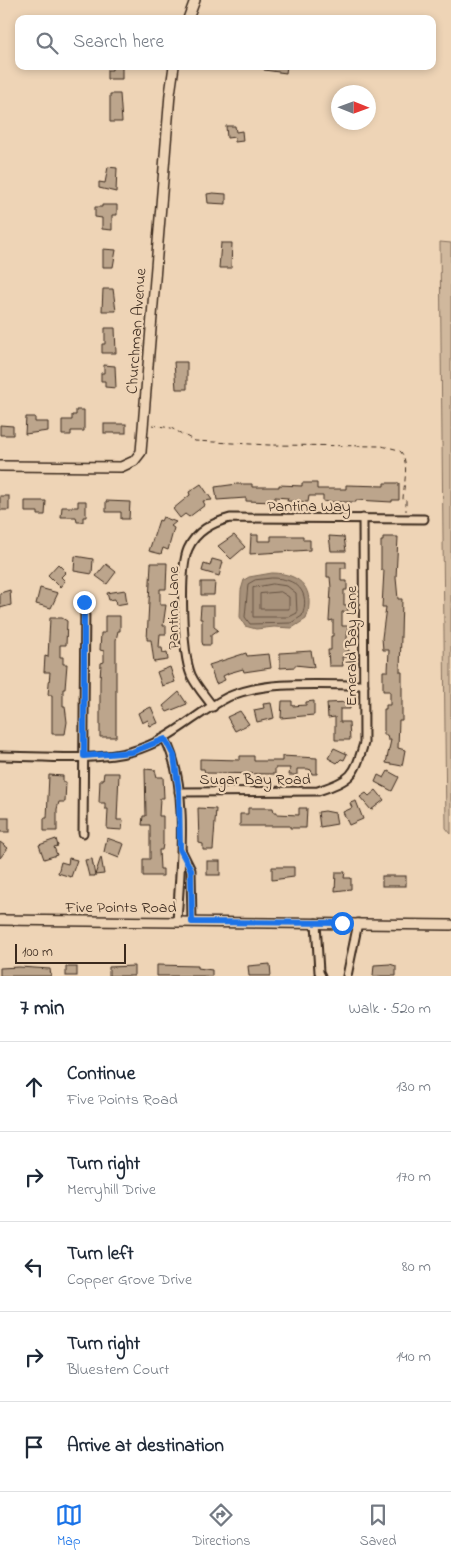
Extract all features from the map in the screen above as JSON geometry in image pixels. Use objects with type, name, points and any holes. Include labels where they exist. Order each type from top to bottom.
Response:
[{"type":"street","points":[[189,15],[195,0]]},
{"type":"street","name":"Churchman Avenue","points":[[0,466],[125,466],[134,461],[141,452],[173,70]]},
{"type":"street","name":"Pantina Way","points":[[198,534],[213,523],[230,518],[424,518]]},
{"type":"street","name":"Emerald Bay Lane","points":[[355,772],[364,743],[363,518]]},
{"type":"street","name":"Pantina Lane","points":[[198,534],[188,549],[184,566],[184,643],[186,658],[192,676],[212,707]]},
{"type":"street","points":[[83,833],[84,602]]},
{"type":"street","points":[[0,756],[84,756],[132,752],[165,739],[212,707],[245,691],[282,686],[364,684]]},
{"type":"street","points":[[165,739],[174,756],[179,792],[180,849],[177,922]]},
{"type":"street","name":"Sugar Bay Road","points":[[179,792],[318,791],[338,784],[355,772]]},
{"type":"street","points":[[180,849],[191,870],[192,922]]},
{"type":"street","name":"Five Points Road","points":[[0,920],[451,925]]},
{"type":"street","points":[[316,923],[319,972],[321,976]]},
{"type":"street","points":[[347,976],[358,923]]},
{"type":"path","points":[[143,424],[171,428],[194,441],[268,445],[382,446],[396,449],[404,458],[406,482],[402,500],[406,500],[405,518]]},
{"type":"shaded area","points":[[440,242],[451,243],[451,834],[446,828]]},
{"type":"water","points":[[272,573],[291,576],[304,585],[309,600],[306,619],[292,628],[256,629],[245,626],[240,617],[241,590],[244,580],[249,577]]},
{"type":"building","points":[[107,70],[122,70],[122,79],[107,79]]},
{"type":"building","points":[[264,70],[286,70],[286,73]]},
{"type":"building","points":[[110,94],[120,94],[122,122],[110,122]]},
{"type":"building","points":[[226,126],[235,126],[236,132],[242,131],[243,141],[235,142],[235,137],[227,138]]},
{"type":"building","points":[[108,167],[117,168],[116,192],[99,188],[99,182],[105,183]]},
{"type":"building","points":[[207,194],[226,194],[226,204],[208,203]]},
{"type":"building","points":[[102,205],[117,205],[117,215],[112,215],[112,230],[102,229],[102,218],[95,217],[95,207],[102,207]]},
{"type":"building","points":[[221,243],[232,243],[231,268],[219,268]]},
{"type":"building","points":[[103,249],[116,250],[113,267],[103,267]]},
{"type":"building","points":[[103,289],[113,289],[116,311],[102,311]]},
{"type":"building","points":[[105,328],[115,328],[116,353],[102,353],[102,344],[105,344]]},
{"type":"building","points":[[174,362],[187,362],[187,389],[176,389]]},
{"type":"building","points":[[104,365],[115,366],[116,388],[105,387],[105,381],[101,381]]},
{"type":"building","points":[[76,410],[84,410],[84,431],[71,431],[71,435],[62,435],[62,420],[72,420],[72,415],[76,415]]},
{"type":"building","points":[[26,417],[35,417],[35,422],[48,422],[48,431],[25,434]]},
{"type":"building","points":[[104,424],[126,424],[126,433],[104,433]]},
{"type":"building","points":[[0,425],[13,426],[13,435],[0,435]]},
{"type":"building","points":[[302,483],[317,483],[317,489],[346,489],[346,485],[384,486],[384,483],[399,483],[399,500],[392,500],[392,502],[356,500],[356,502],[328,502],[323,501],[323,496],[309,496],[308,502],[287,501],[288,498],[275,497],[275,502],[246,501],[246,498],[217,500],[215,487],[237,484],[252,484],[252,487],[302,486]]},
{"type":"building","points":[[201,484],[212,500],[203,501],[205,505],[189,517],[185,514],[180,518],[173,509],[190,495],[189,492]]},
{"type":"building","points":[[0,496],[9,496],[9,510],[0,510]]},
{"type":"building","points":[[25,501],[46,501],[45,515],[38,515],[38,512],[25,512]]},
{"type":"building","points":[[78,501],[86,501],[86,517],[83,517],[83,522],[77,522],[76,517],[61,517],[62,507],[78,507]]},
{"type":"building","points":[[106,501],[130,502],[129,519],[121,519],[121,512],[106,512]]},
{"type":"building","points":[[163,517],[176,522],[171,526],[174,528],[168,550],[163,548],[161,554],[149,551],[159,520],[161,521]]},
{"type":"building","points":[[234,535],[245,547],[231,559],[218,546]]},
{"type":"building","points":[[251,535],[258,535],[258,541],[271,541],[271,536],[303,536],[303,540],[310,540],[310,550],[250,554]]},
{"type":"building","points":[[329,536],[344,537],[346,551],[331,551]]},
{"type":"building","points":[[383,537],[398,537],[396,578],[398,599],[402,599],[400,672],[402,672],[402,720],[399,720],[398,748],[405,750],[402,766],[386,763],[391,740],[388,740],[387,735],[384,735],[384,709],[386,709],[386,705],[390,705],[390,691],[383,691],[383,671],[388,671],[389,650],[383,650],[382,638],[386,607],[382,607],[384,570],[381,570],[381,541],[383,541]]},
{"type":"building","points":[[75,556],[93,559],[92,574],[74,571]]},
{"type":"building","points":[[212,559],[223,562],[219,576],[202,571],[204,564],[210,566]]},
{"type":"building","points":[[327,562],[346,562],[346,568],[341,568],[341,581],[347,581],[347,590],[344,590],[344,605],[347,605],[348,612],[342,612],[342,626],[348,626],[346,650],[349,650],[349,657],[342,657],[343,666],[329,666],[328,650],[331,650],[333,620],[329,621],[331,588],[330,577],[327,577]]},
{"type":"building","points":[[151,563],[167,563],[166,589],[160,589],[160,605],[166,605],[163,626],[166,626],[166,634],[160,634],[159,648],[162,648],[163,653],[167,652],[168,660],[154,662],[151,640],[147,640]]},
{"type":"building","points":[[58,564],[66,572],[61,577],[65,581],[60,587],[48,575]]},
{"type":"building","points":[[106,564],[116,572],[107,584],[96,576]]},
{"type":"building","points":[[201,582],[215,582],[214,595],[201,595]]},
{"type":"building","points":[[40,588],[58,593],[51,608],[36,604]]},
{"type":"building","points":[[10,590],[11,605],[0,608],[0,593]]},
{"type":"building","points":[[125,590],[127,603],[116,605],[115,599],[109,600],[107,593]]},
{"type":"building","points":[[201,606],[214,606],[214,627],[218,630],[211,635],[211,645],[203,645],[202,642]]},
{"type":"building","points":[[105,616],[120,616],[120,631],[118,631],[116,640],[116,737],[100,737],[100,680],[101,663],[104,662],[104,651],[100,650],[101,633],[105,633]]},
{"type":"building","points":[[50,618],[62,618],[67,621],[66,645],[60,645],[60,657],[63,657],[63,664],[67,664],[65,689],[63,689],[63,706],[65,706],[67,722],[65,734],[52,734],[52,695],[48,695],[50,672],[44,672],[45,656],[48,657]]},
{"type":"building","points":[[311,651],[314,667],[295,665],[295,667],[280,668],[280,653]]},
{"type":"building","points":[[246,653],[247,656],[269,654],[271,668],[244,672],[243,669],[229,673],[223,676],[225,680],[216,684],[209,665]]},
{"type":"building","points":[[170,667],[175,682],[162,686],[157,672]]},
{"type":"building","points":[[179,692],[187,704],[167,712],[163,706]]},
{"type":"building","points":[[282,701],[292,701],[292,706],[306,705],[306,702],[314,701],[314,715],[281,718]]},
{"type":"building","points":[[350,702],[350,709],[340,709],[340,722],[349,722],[350,740],[335,740],[335,717],[328,718],[327,703]]},
{"type":"building","points":[[271,703],[274,718],[257,722],[254,710],[264,708],[263,704]]},
{"type":"building","points":[[151,707],[158,723],[150,726],[148,720],[142,723],[138,713]]},
{"type":"building","points":[[240,711],[249,724],[235,731],[227,717]]},
{"type":"building","points":[[334,748],[347,754],[344,760],[341,759],[337,763],[328,758]]},
{"type":"building","points":[[240,756],[254,756],[254,761],[282,761],[282,756],[317,758],[317,774],[312,774],[311,770],[308,769],[297,769],[297,775],[289,775],[290,768],[275,768],[275,774],[205,773],[204,769],[200,769],[200,759],[240,760]]},
{"type":"building","points":[[145,769],[155,770],[157,777],[163,777],[164,798],[160,798],[159,816],[163,816],[163,844],[162,850],[159,850],[160,869],[163,869],[163,876],[143,876],[143,859],[150,859],[150,825],[142,825],[143,816],[146,816]]},
{"type":"building","points":[[388,771],[399,777],[392,791],[375,782],[378,775],[384,778]]},
{"type":"building","points":[[104,773],[119,773],[117,820],[123,820],[122,830],[107,829],[108,809],[105,809],[105,803],[99,803],[100,780],[103,780]]},
{"type":"building","points":[[49,775],[63,776],[63,782],[66,782],[65,802],[59,802],[57,809],[57,831],[44,831],[44,818],[47,818]]},
{"type":"building","points":[[376,790],[384,800],[371,810],[360,797],[366,793],[369,796]]},
{"type":"building","points":[[356,801],[363,819],[349,825],[343,812],[352,808],[350,803]]},
{"type":"building","points":[[198,808],[216,809],[213,850],[203,850],[203,844],[199,843]]},
{"type":"building","points":[[248,808],[273,808],[277,814],[299,815],[299,808],[307,808],[306,828],[290,828],[290,826],[240,826],[240,814],[248,814]]},
{"type":"building","points":[[318,812],[335,813],[337,824],[320,827]]},
{"type":"building","points":[[0,818],[9,818],[9,832],[0,832]]},
{"type":"building","points":[[107,838],[124,844],[119,858],[104,852]]},
{"type":"building","points":[[56,839],[58,846],[54,847],[57,855],[44,859],[39,845]]},
{"type":"building","points":[[0,842],[8,848],[0,858]]},
{"type":"building","points":[[101,857],[104,874],[95,875]]},
{"type":"building","points":[[69,858],[77,860],[71,877],[58,873],[61,862],[68,864]]},
{"type":"building","points":[[92,859],[95,876],[89,876],[85,860]]},
{"type":"building","points":[[207,861],[220,861],[220,875],[207,875]]},
{"type":"building","points":[[272,867],[294,867],[294,877],[272,880]]},
{"type":"building","points":[[336,872],[345,872],[344,878],[351,878],[351,889],[335,891]]},
{"type":"building","points":[[382,876],[406,876],[406,886],[382,886]]},
{"type":"building","points":[[270,964],[271,976],[249,976],[248,966]]},
{"type":"building","points":[[390,964],[396,966],[396,976],[373,976],[374,965]]},
{"type":"building","points":[[157,965],[198,966],[198,968],[212,970],[212,976],[157,976]]},
{"type":"building","points":[[134,966],[134,976],[109,976],[109,967]]},
{"type":"building","points":[[66,967],[77,967],[77,976],[66,976]]},
{"type":"building","points":[[0,968],[50,969],[51,976],[0,976]]},
{"type":"route","points":[[84,602],[84,756],[106,756],[132,752],[165,739],[174,756],[179,792],[180,849],[191,870],[192,922],[342,923]]}]
